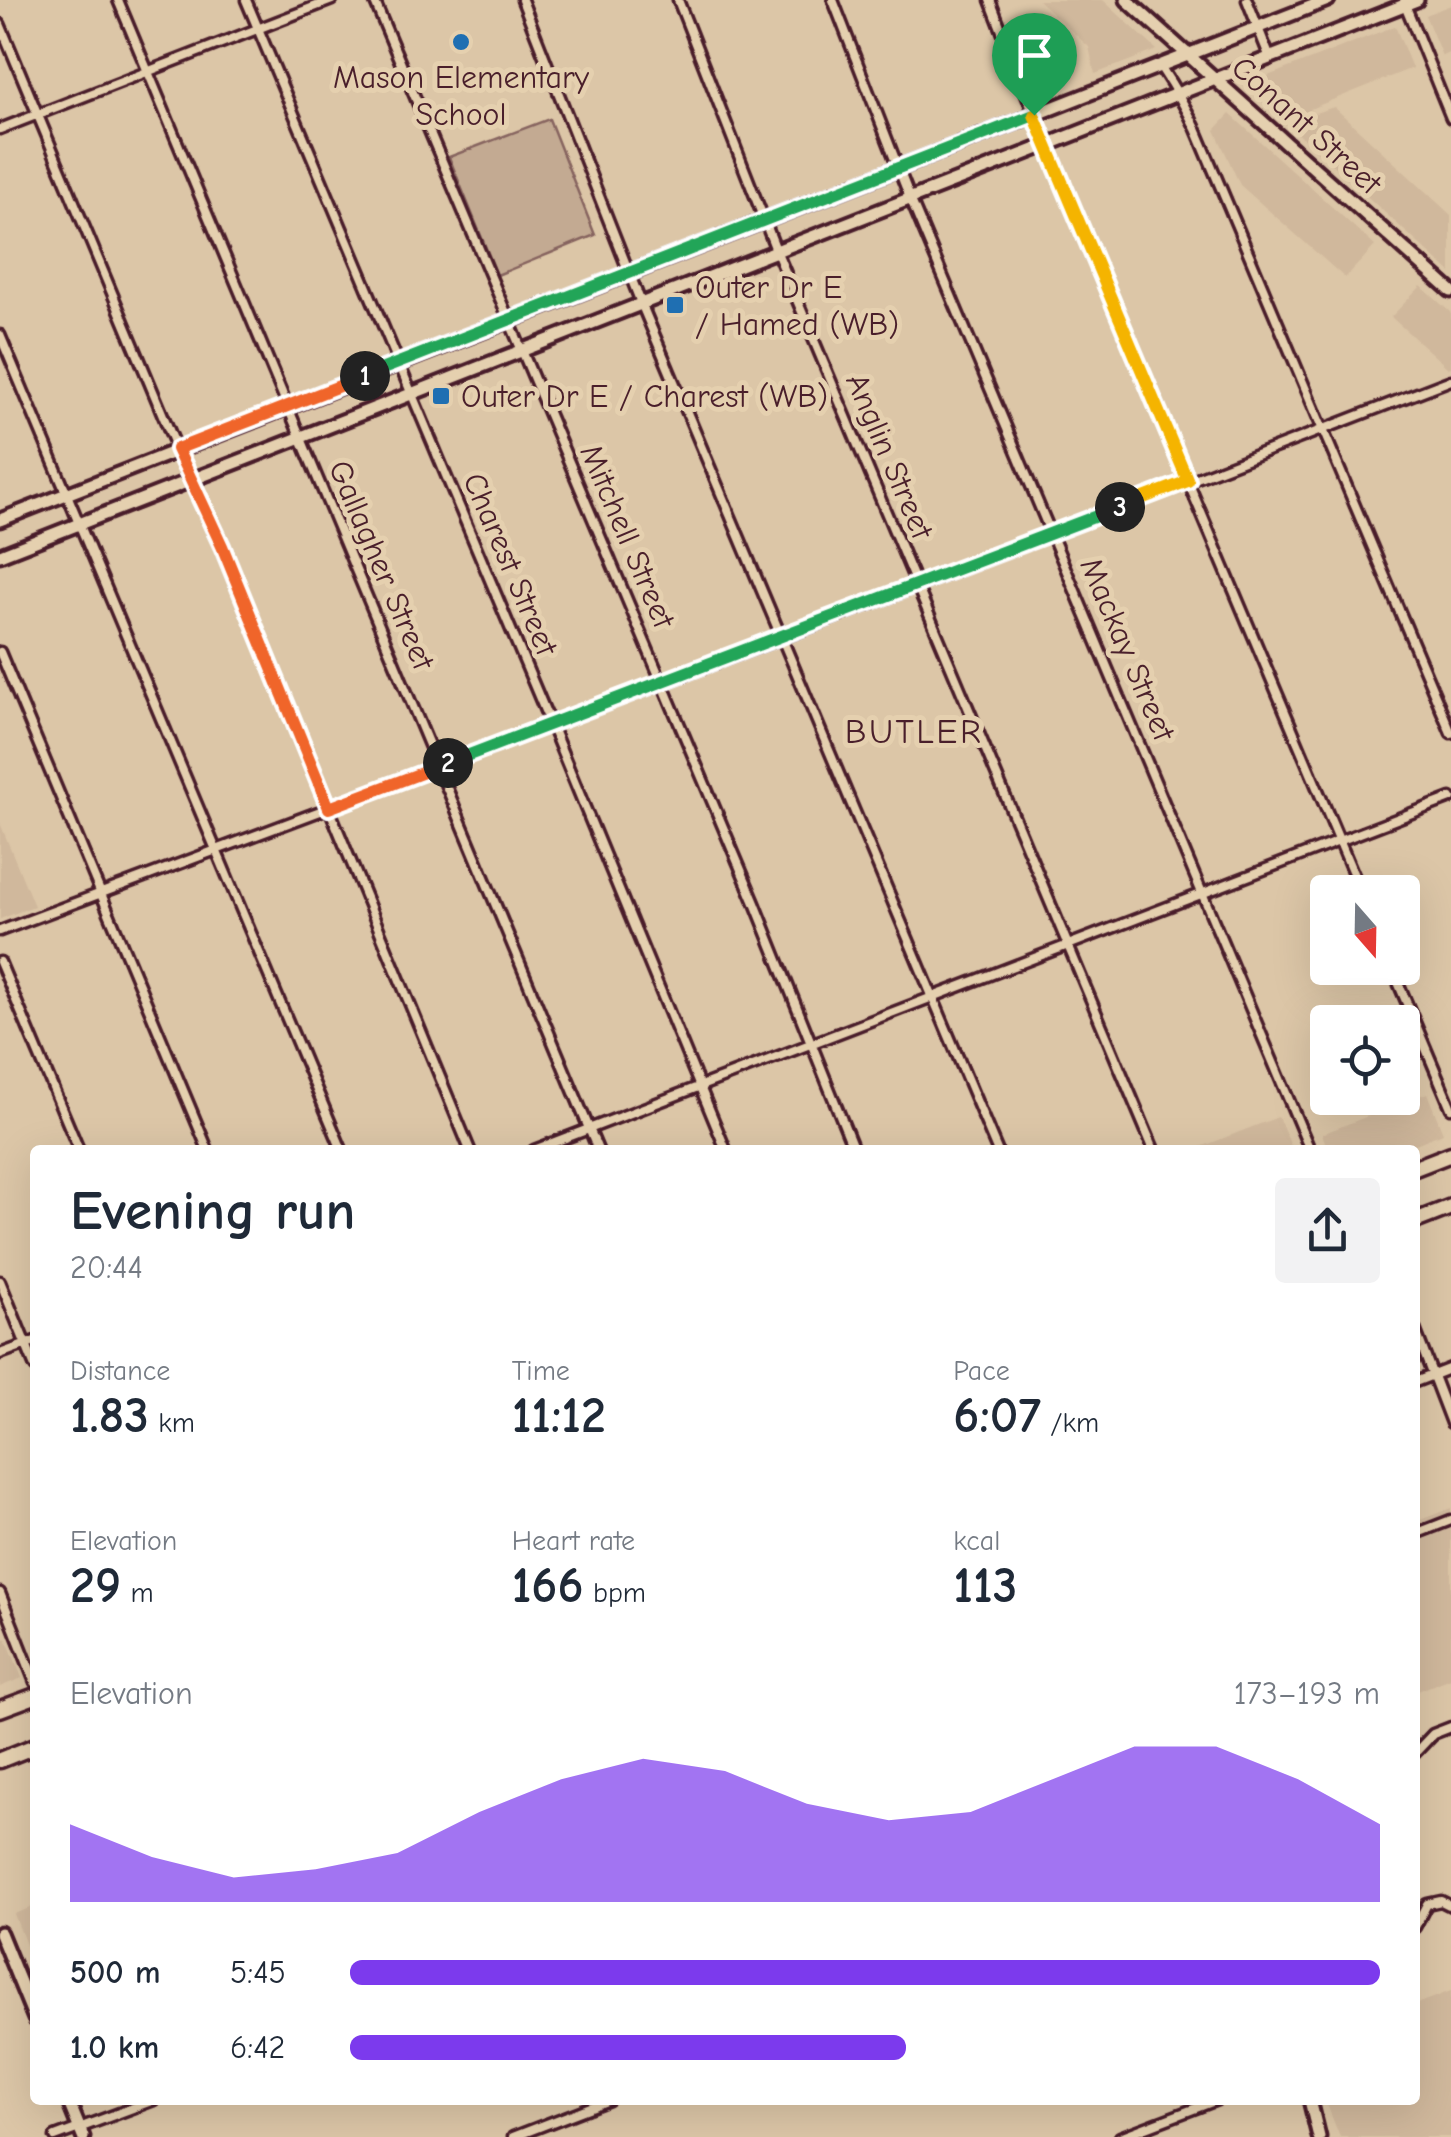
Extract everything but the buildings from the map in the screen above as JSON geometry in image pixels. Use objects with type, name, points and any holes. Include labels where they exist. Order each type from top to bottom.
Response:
[{"type":"highway","points":[[1420,1166],[1451,1154]]},
{"type":"highway","points":[[1420,1219],[1451,1207]]},
{"type":"highway","points":[[0,1709],[30,1698]]},
{"type":"highway","points":[[0,1760],[30,1748]]},
{"type":"main road","name":"Conant Street","points":[[1127,0],[1451,291]]},
{"type":"main road","points":[[0,520],[1328,0]]},
{"type":"main road","points":[[0,554],[1409,2]]},
{"type":"main road","points":[[0,1933],[30,2007]]},
{"type":"main road","points":[[70,2105],[82,2133]]},
{"type":"main road","points":[[1311,2105],[1319,2137]]},
{"type":"street","name":"Gallagher Street","points":[[118,0],[596,1145]]},
{"type":"street","name":"Charest Street","points":[[246,0],[724,1145]]},
{"type":"street","points":[[0,130],[332,0]]},
{"type":"street","name":"Mitchell Street","points":[[374,0],[663,683],[852,1145]]},
{"type":"street","points":[[522,0],[641,303],[995,1145]]},
{"type":"street","name":"Anglin Street","points":[[678,0],[776,250],[1152,1145]]},
{"type":"street","name":"Mackay Street","points":[[833,0],[910,198],[1308,1145]]},
{"type":"street","points":[[990,0],[1046,145],[1354,875]]},
{"type":"street","points":[[1247,0],[1270,58]]},
{"type":"street","points":[[1409,2],[1451,118]]},
{"type":"street","points":[[0,24],[468,1145]]},
{"type":"street","points":[[1160,66],[1174,95],[1186,105],[1451,734]]},
{"type":"street","points":[[0,335],[340,1145]]},
{"type":"street","points":[[0,931],[782,638],[1451,380]]},
{"type":"street","points":[[0,652],[206,1145]]},
{"type":"street","points":[[547,1145],[1451,798]]},
{"type":"street","points":[[0,962],[76,1145]]},
{"type":"street","points":[[1399,985],[1451,1108]]},
{"type":"street","points":[[0,1280],[30,1342],[0,1354]]},
{"type":"street","points":[[1420,1343],[1451,1423]]},
{"type":"street","points":[[1420,1380],[1451,1368]]},
{"type":"street","points":[[1420,1532],[1451,1520]]},
{"type":"street","points":[[0,1594],[30,1669]]},
{"type":"street","points":[[1420,1748],[1433,1734],[1451,1726]]},
{"type":"street","points":[[1420,1917],[1427,1904],[1440,1901],[1451,1906]]},
{"type":"street","points":[[55,2137],[82,2133],[143,2105]]},
{"type":"street","points":[[513,2137],[595,2105]]},
{"type":"street","points":[[1120,2137],[1204,2105]]},
{"type":"shaded area","points":[[1038,0],[1103,0],[1157,50],[1095,74],[1089,47]]},
{"type":"shaded area","points":[[1451,5],[1451,52],[1442,56],[1425,15]]},
{"type":"shaded area","points":[[1395,26],[1412,68],[1310,109],[1312,114],[1334,107],[1451,215],[1451,273],[1245,85]]},
{"type":"shaded area","points":[[1230,114],[1375,246],[1345,278],[1240,185],[1215,130]]},
{"type":"shaded area","points":[[549,119],[595,235],[497,275],[449,157]]},
{"type":"shaded area","points":[[1421,286],[1451,313],[1451,367],[1391,317]]},
{"type":"shaded area","points":[[0,823],[34,906],[0,919]]},
{"type":"shaded area","points":[[1427,1093],[1443,1133],[1413,1145],[1326,1145],[1322,1134],[1371,1115],[1420,1115],[1420,1096]]},
{"type":"shaded area","points":[[1278,1117],[1291,1145],[1206,1145]]},
{"type":"shaded area","points":[[1451,1508],[1451,1678],[1420,1690],[1420,1520]]},
{"type":"shaded area","points":[[6,1638],[22,1678],[0,1687],[0,1640]]},
{"type":"shaded area","points":[[30,1908],[30,1955],[14,1914]]},
{"type":"shaded area","points":[[1451,1991],[1451,2137],[1340,2137],[1327,2105],[1420,2105],[1420,2003]]},
{"type":"place","name":"Mason Elementary School","points":[[461,42]]},
{"type":"place","name":"Outer Dr E / Hamed (WB)","points":[[675,305]]},
{"type":"place","name":"Outer Dr E / Charest (WB)","points":[[441,396]]},
{"type":"district","name":"BUTLER","points":[[914,731]]},
{"type":"route","points":[[1034,115],[1188,481],[329,808],[222,546],[177,449],[1034,115]]}]
